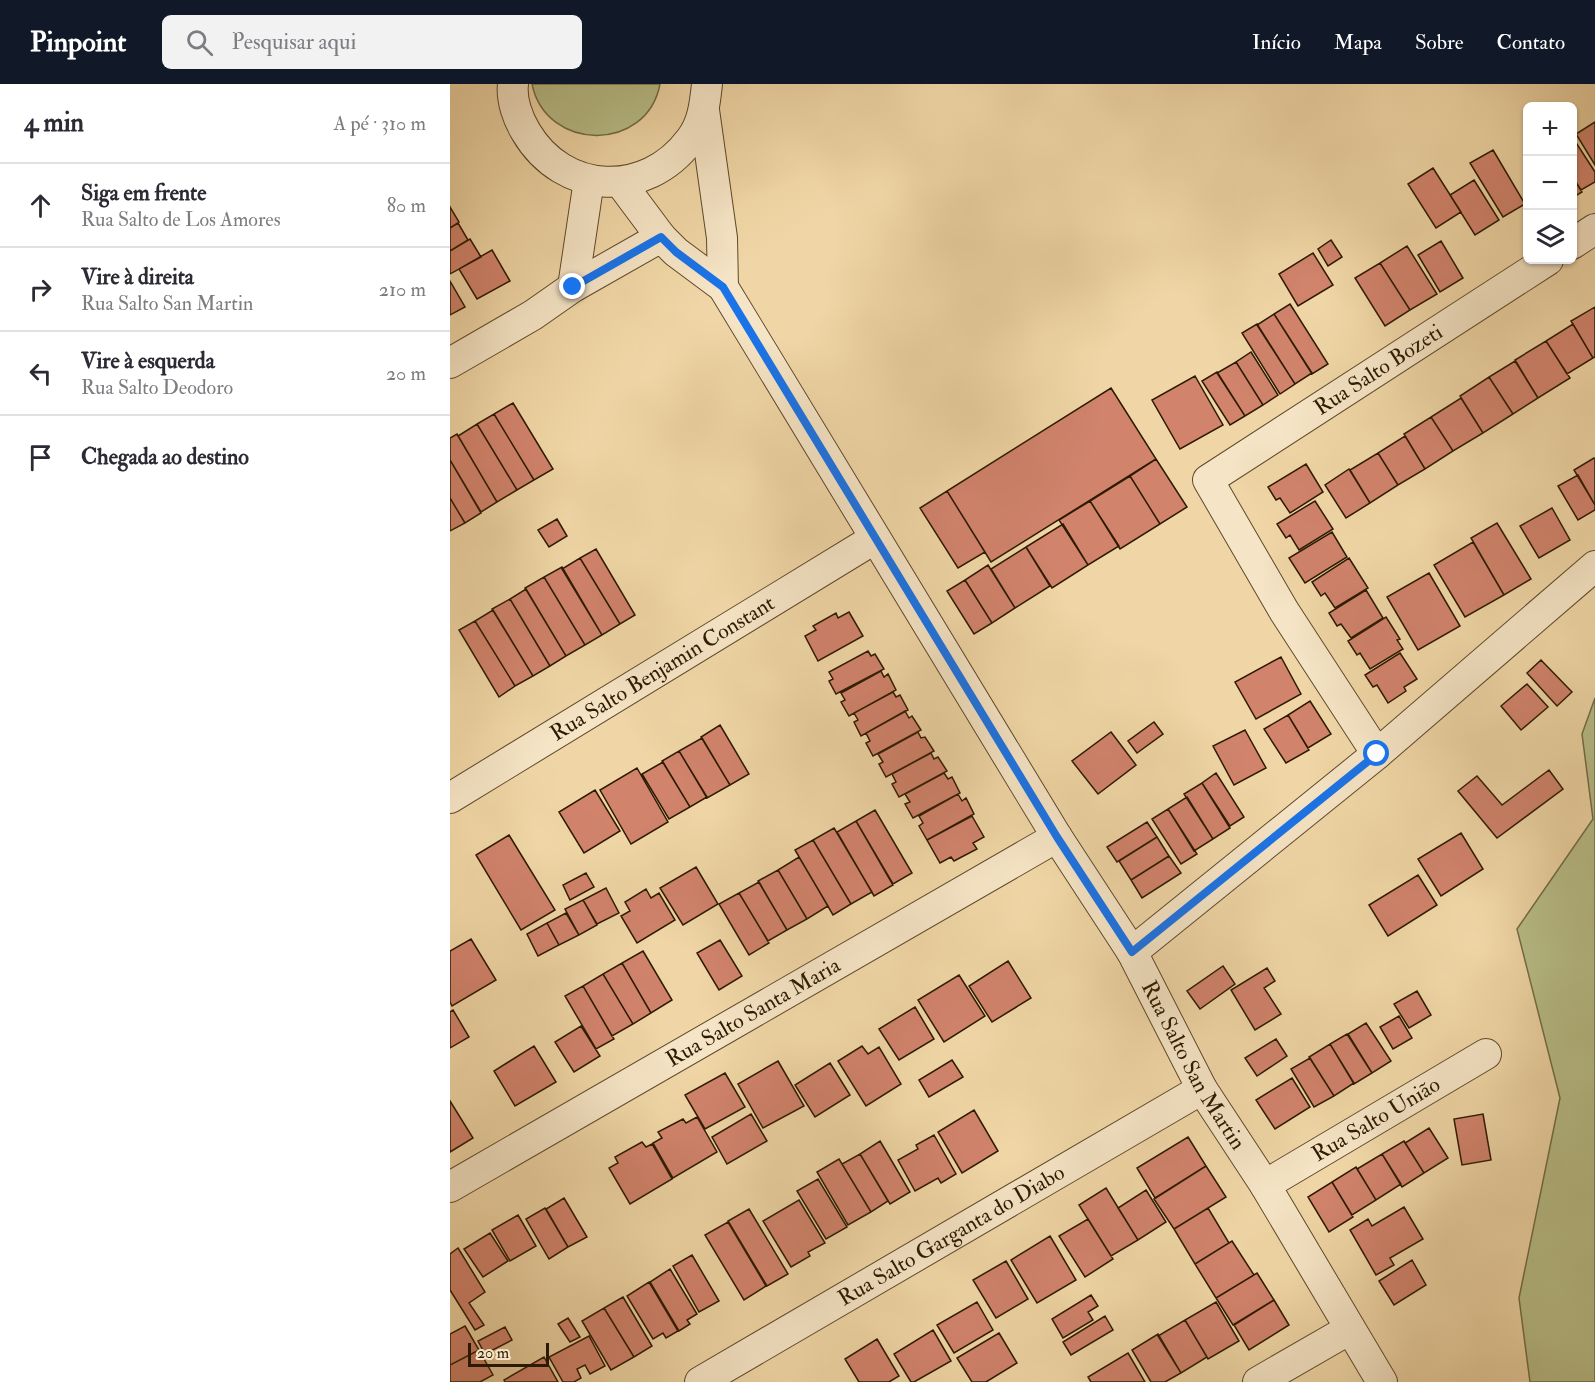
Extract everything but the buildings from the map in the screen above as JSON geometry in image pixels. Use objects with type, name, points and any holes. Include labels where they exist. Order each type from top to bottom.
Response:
[{"type":"street","points":[[513,84],[519,120],[535,148],[559,168],[589,180],[620,182],[646,176],[669,162],[692,139],[706,97]]},
{"type":"street","name":"Rua Salto San Martin","points":[[706,97],[722,238],[723,287]]},
{"type":"street","points":[[573,287],[589,180]]},
{"type":"street","name":"Rua Salto San Martin","points":[[620,182],[661,237],[676,252],[723,287],[1057,837],[1132,952],[1202,1089],[1265,1185],[1382,1382]]},
{"type":"street","points":[[1577,241],[1595,229]]},
{"type":"street","points":[[450,363],[533,315],[573,287],[661,237]]},
{"type":"street","name":"Rua Salto Bozeti","points":[[1377,754],[1284,611],[1208,480],[1542,264]]},
{"type":"street","name":"Rua Salto Benjamin Constant","points":[[450,798],[874,539]]},
{"type":"street","points":[[1132,952],[1377,754],[1595,566]]},
{"type":"street","name":"Rua Salto Santa Maria","points":[[450,1187],[1057,837]]},
{"type":"street","name":"Rua Salto União","points":[[1265,1185],[1486,1054]]},
{"type":"street","name":"Rua Salto Garganta do Diabo","points":[[700,1382],[1202,1089]]},
{"type":"street","points":[[1258,1382],[1350,1329]]},
{"type":"green space","points":[[532,84],[660,84],[651,107],[636,123],[617,132],[596,135],[575,132],[556,122],[541,106]]},
{"type":"green space","points":[[1595,698],[1595,1382],[1530,1382],[1519,1298],[1560,1098],[1517,929],[1593,819],[1582,734]]},
{"type":"route","points":[[573,287],[661,237],[676,252],[723,287],[1057,837],[1132,952],[1377,754]]}]
